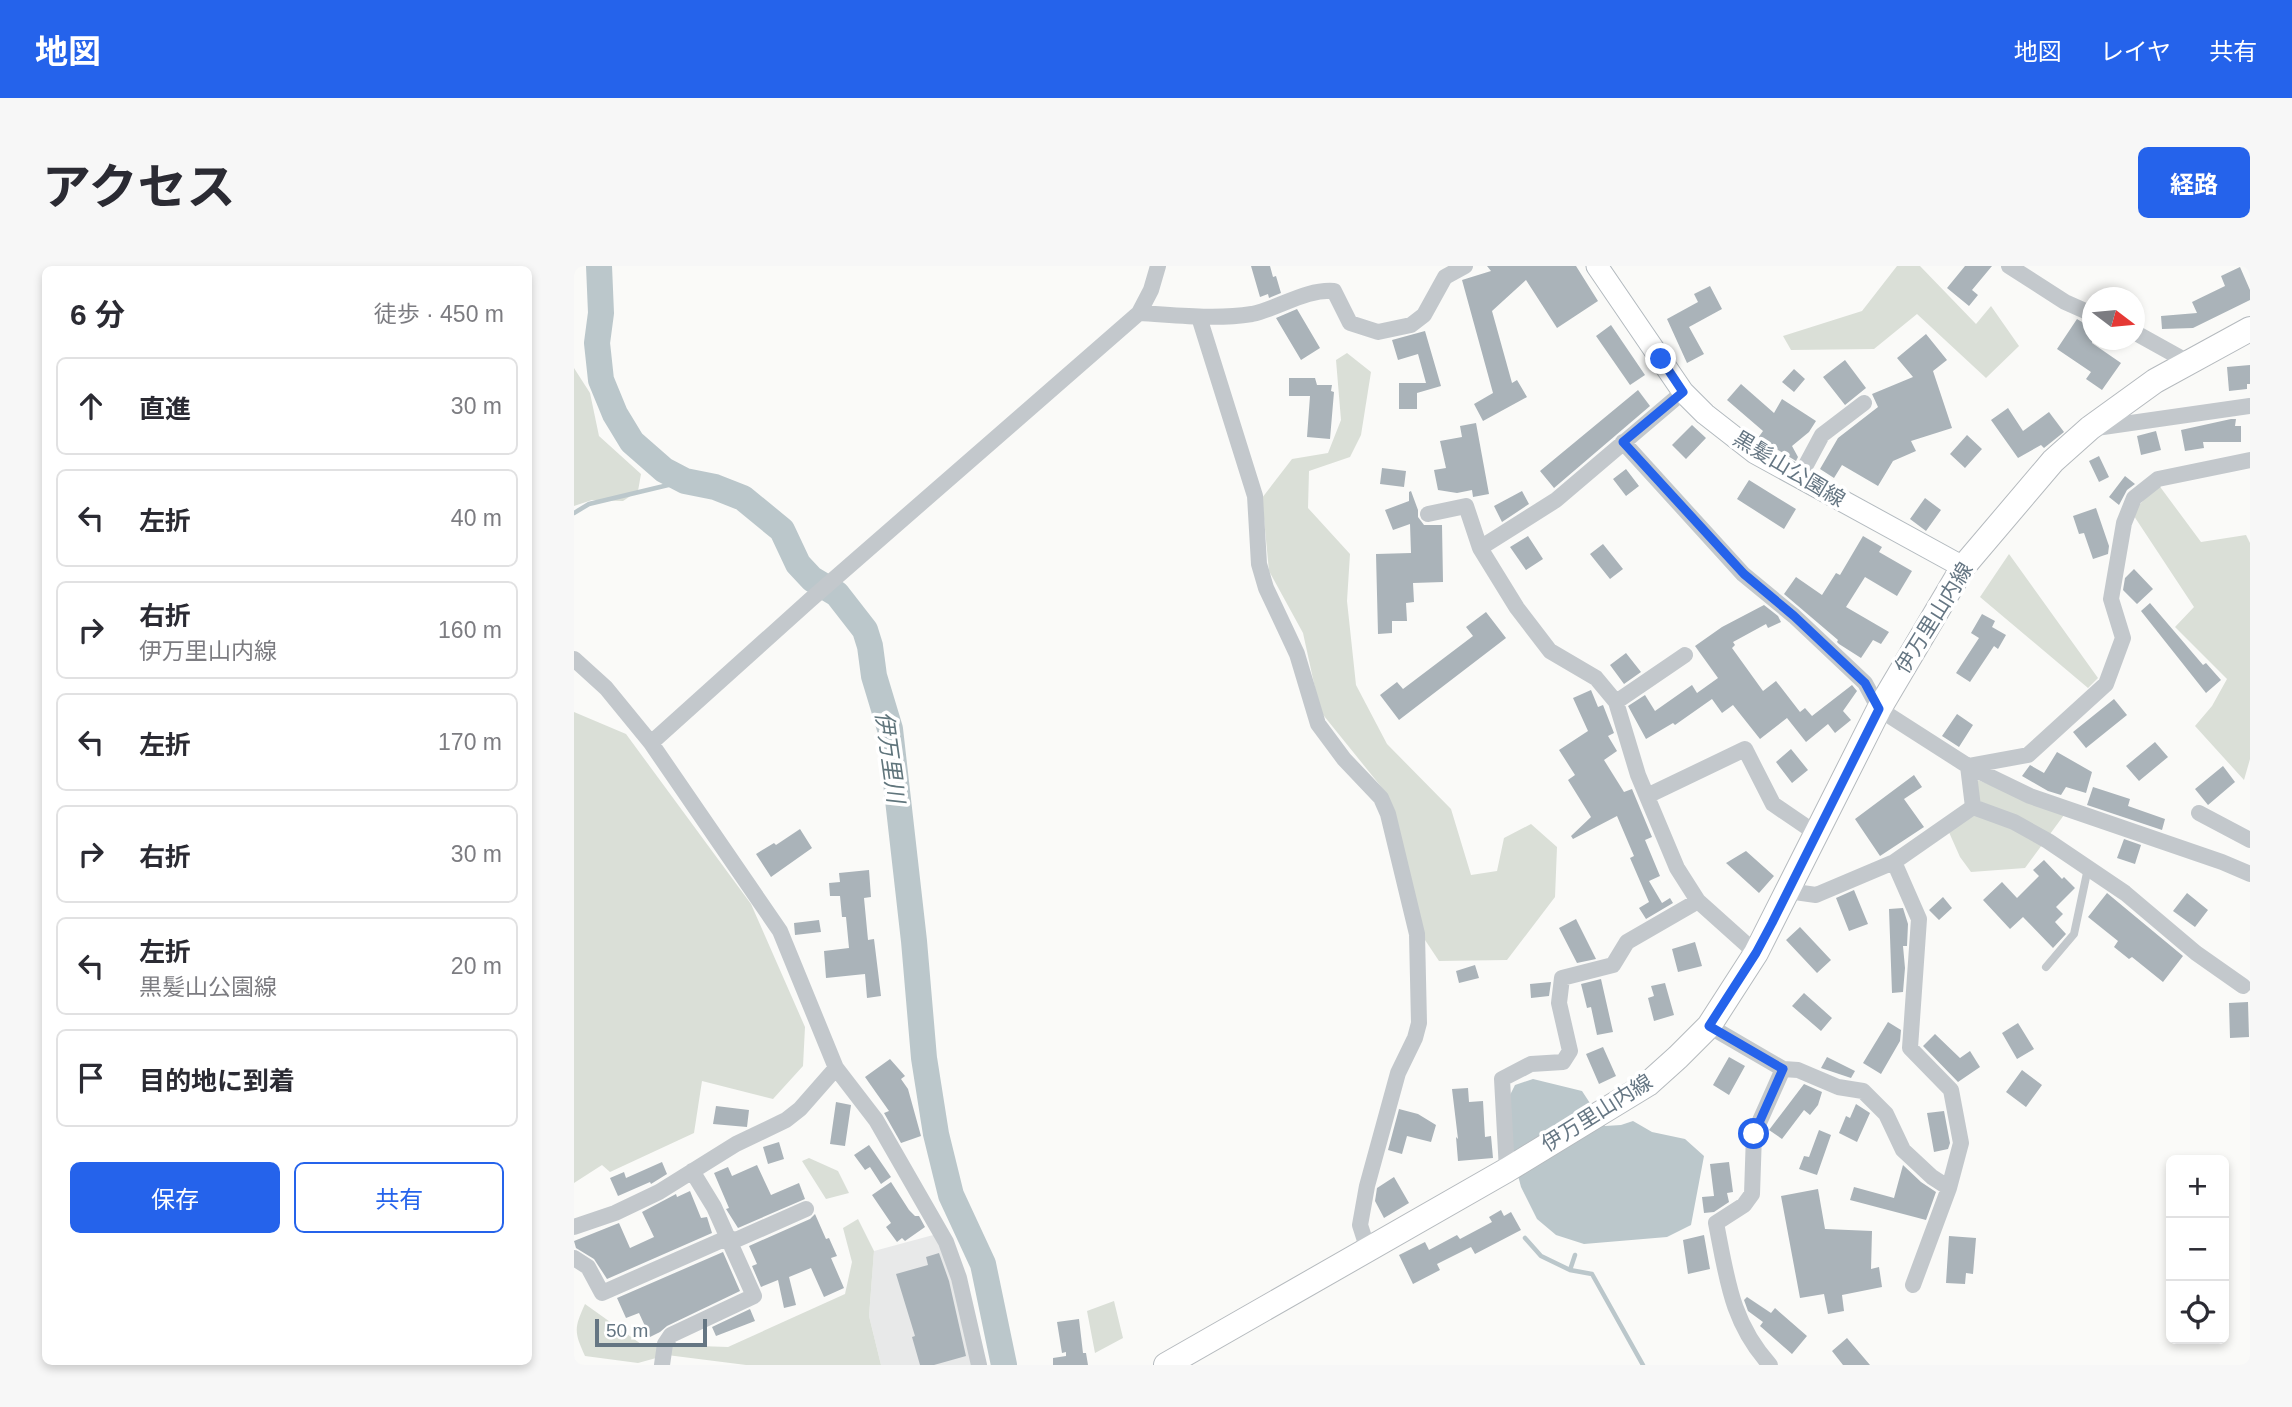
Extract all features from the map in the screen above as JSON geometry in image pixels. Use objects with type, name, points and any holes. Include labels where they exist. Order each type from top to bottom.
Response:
[{"type":"main road","name":"黒髪山公園線","points":[[1597,266],[1683,392],[1705,414],[1755,453],[1964,567]]},
{"type":"main road","name":"伊万里山内線","points":[[1167,1365],[1507,1170],[1648,1084],[1709,1026],[1756,953],[1879,709],[1964,567],[2053,461],[2090,428],[2155,381],[2250,329]]},
{"type":"street","points":[[651,743],[810,600],[1139,313],[1151,290],[1158,266]]},
{"type":"street","points":[[1139,313],[1199,317],[1253,313],[1319,290],[1334,291],[1350,323],[1378,332],[1411,326],[1424,315],[1445,277],[1465,266]]},
{"type":"street","points":[[2009,266],[2065,302],[2082,310]]},
{"type":"street","points":[[1199,317],[1255,496],[1259,564],[1266,588],[1297,654],[1318,724],[1343,759],[1381,798],[1388,814],[1417,934],[1419,1023],[1415,1038],[1398,1073],[1367,1186],[1360,1225],[1368,1250]]},
{"type":"street","points":[[2145,338],[2188,362]]},
{"type":"street","points":[[1480,548],[1556,500],[1683,392]]},
{"type":"street","points":[[1799,478],[1822,435],[1864,403]]},
{"type":"street","points":[[2090,428],[2250,406]]},
{"type":"street","points":[[1623,442],[1744,574],[1794,616],[1865,683],[1879,709],[1968,766],[2030,796],[2250,874]]},
{"type":"street","points":[[1968,766],[2028,755],[2106,684],[2123,638],[2111,599],[2124,523],[2134,498],[2158,479],[2250,460]]},
{"type":"street","points":[[1428,514],[1466,506],[1480,548],[1517,608],[1550,651],[1597,678],[1616,702],[1647,796],[1677,868],[1698,901],[1756,953]]},
{"type":"street","points":[[1616,702],[1685,655]]},
{"type":"street","points":[[574,659],[606,688],[651,743],[780,931],[836,1068],[876,1120],[946,1242],[959,1278],[979,1365]]},
{"type":"street","points":[[1647,796],[1745,749],[1773,804],[1817,834]]},
{"type":"street","points":[[1968,766],[1973,807]]},
{"type":"street","points":[[1788,891],[1816,895],[1894,862],[1973,807]]},
{"type":"street","points":[[1973,807],[2014,822],[2125,893],[2196,953],[2243,986]]},
{"type":"street","points":[[2199,813],[2250,840]]},
{"type":"street","points":[[1894,862],[1919,919],[1910,1048],[1951,1090],[1961,1143],[1949,1188],[1913,1285]]},
{"type":"street","points":[[1507,1170],[1502,1079],[1531,1064],[1563,1062],[1570,1051],[1559,1003],[1562,978],[1613,965],[1627,942],[1698,901]]},
{"type":"street","points":[[1709,1026],[1783,1069],[1798,1070],[1838,1087],[1863,1091],[1886,1114],[1903,1150],[1932,1177],[1949,1188]]},
{"type":"street","points":[[574,1227],[648,1198],[736,1144],[786,1120],[800,1109],[836,1068]]},
{"type":"street","points":[[1770,1365],[1739,1320],[1730,1293],[1716,1223],[1744,1206],[1752,1194],[1754,1134],[1783,1069]]},
{"type":"street","points":[[662,1365],[665,1344],[671,1335],[754,1296],[714,1207],[692,1171]]},
{"type":"street","points":[[574,1258],[588,1267],[602,1293],[720,1241],[738,1239],[806,1209]]},
{"type":"lane","points":[[2046,967],[2074,934],[2088,869]]},
{"type":"shaded area","points":[[1897,266],[1920,266],[1976,324],[1991,306],[2019,346],[1986,378],[1917,314],[1874,349],[1791,350],[1783,336],[1862,311]]},
{"type":"shaded area","points":[[1347,353],[1371,372],[1361,435],[1350,457],[1309,471],[1308,508],[1350,554],[1347,601],[1356,685],[1387,744],[1451,809],[1471,875],[1497,871],[1504,838],[1531,824],[1557,847],[1555,897],[1507,960],[1439,961],[1423,937],[1387,794],[1320,711],[1303,633],[1269,571],[1262,498],[1292,459],[1328,453],[1341,420],[1336,360]]},
{"type":"shaded area","points":[[574,368],[590,393],[599,436],[641,474],[638,491],[623,501],[592,500],[574,506]]},
{"type":"shaded area","points":[[2158,484],[2201,542],[2246,535],[2250,543],[2250,759],[2244,780],[2195,726],[2212,706],[2227,679],[2175,627],[2194,607],[2132,513]]},
{"type":"shaded area","points":[[2009,554],[2098,678],[2088,688],[1980,597]]},
{"type":"shaded area","points":[[574,712],[626,734],[751,904],[805,1027],[803,1066],[773,1099],[702,1081],[694,1133],[610,1172],[602,1165],[574,1183]]},
{"type":"shaded area","points":[[1978,780],[2064,815],[2025,868],[1971,872],[1960,857],[1948,830],[1973,813]]},
{"type":"shaded area","points":[[1533,1079],[1582,1091],[1605,1126],[1633,1121],[1652,1132],[1685,1139],[1704,1156],[1691,1225],[1667,1237],[1584,1244],[1556,1235],[1537,1219],[1521,1187],[1511,1149],[1509,1097],[1515,1085]]},
{"type":"shaded area","points":[[809,1158],[838,1171],[849,1193],[826,1199],[802,1161]]},
{"type":"shaded area","points":[[858,1219],[874,1251],[869,1316],[881,1365],[746,1365],[667,1355],[638,1363],[585,1356],[577,1330],[585,1304],[641,1344],[728,1347],[845,1294],[852,1262],[843,1228]]},
{"type":"shaded area","points":[[937,1234],[954,1279],[975,1365],[881,1365],[869,1316],[874,1251]]},
{"type":"shaded area","points":[[1114,1301],[1123,1338],[1095,1353],[1087,1311]]},
{"type":"building","points":[[1251,266],[1270,266],[1281,293],[1269,298],[1268,294],[1260,297]]},
{"type":"building","points":[[1487,266],[1576,266],[1598,301],[1557,328],[1526,280],[1492,311],[1512,383],[1517,380],[1527,397],[1483,421],[1474,404],[1493,393],[1462,280],[1491,271]]},
{"type":"building","points":[[1965,266],[1992,266],[1972,290],[1978,295],[1969,306],[1947,288]]},
{"type":"building","points":[[2240,267],[2250,290],[2250,300],[2193,328],[2162,329],[2161,316],[2197,313],[2192,302],[2225,286],[2221,276]]},
{"type":"building","points":[[1710,286],[1722,309],[1689,327],[1704,354],[1687,363],[1667,319],[1698,302],[1694,294]]},
{"type":"building","points":[[1297,309],[1320,348],[1301,360],[1276,318]]},
{"type":"building","points":[[2077,319],[2082,322],[2082,350],[2102,350],[2121,363],[2102,390],[2086,379],[2091,372],[2057,349]]},
{"type":"building","points":[[1611,325],[1645,375],[1630,385],[1596,336]]},
{"type":"building","points":[[1425,331],[1441,386],[1417,393],[1417,409],[1399,409],[1399,383],[1426,383],[1418,354],[1398,360],[1392,340]]},
{"type":"building","points":[[1926,334],[1947,360],[1933,371],[1952,428],[1911,441],[1916,451],[1893,461],[1878,486],[1842,465],[1834,478],[1820,469],[1838,438],[1878,407],[1872,394],[1913,377],[1897,358]]},
{"type":"building","points":[[1845,360],[1866,388],[1845,405],[1823,377]]},
{"type":"building","points":[[2250,365],[2250,384],[2247,384],[2247,389],[2229,391],[2227,367]]},
{"type":"building","points":[[1794,369],[1805,379],[1794,392],[1782,382]]},
{"type":"building","points":[[1289,378],[1315,378],[1317,385],[1332,385],[1331,391],[1334,392],[1330,439],[1307,437],[1310,396],[1289,396]]},
{"type":"building","points":[[1741,384],[1774,413],[1782,399],[1816,421],[1809,432],[1792,446],[1798,457],[1796,461],[1758,438],[1763,431],[1727,400]]},
{"type":"building","points":[[1638,390],[1650,406],[1554,488],[1540,471]]},
{"type":"building","points":[[2008,408],[2023,431],[2049,412],[2064,432],[2044,448],[2041,445],[2018,458],[1991,420]]},
{"type":"building","points":[[2236,419],[2235,426],[2241,426],[2241,442],[2203,442],[2204,448],[2185,451],[2181,430]]},
{"type":"building","points":[[1476,423],[1489,494],[1473,497],[1472,490],[1457,493],[1438,490],[1434,470],[1446,468],[1440,441],[1462,437],[1460,426]]},
{"type":"building","points":[[1692,425],[1706,438],[1686,459],[1672,445]]},
{"type":"building","points":[[2156,431],[2161,450],[2141,455],[2137,436]]},
{"type":"building","points":[[1967,435],[1982,449],[1965,468],[1950,454]]},
{"type":"building","points":[[2099,456],[2109,477],[2099,482],[2089,461]]},
{"type":"building","points":[[1382,468],[1406,471],[1404,487],[1380,484]]},
{"type":"building","points":[[1626,469],[1639,486],[1626,496],[1613,479]]},
{"type":"building","points":[[2125,476],[2135,484],[2127,490],[2119,505],[2109,497]]},
{"type":"building","points":[[1749,480],[1796,509],[1784,529],[1737,499]]},
{"type":"building","points":[[1411,491],[1418,517],[1424,525],[1442,525],[1443,582],[1413,583],[1414,602],[1406,603],[1407,621],[1392,621],[1392,633],[1378,634],[1376,554],[1411,553],[1410,524],[1393,530],[1385,510],[1409,501]]},
{"type":"building","points":[[1522,491],[1529,504],[1502,522],[1494,506]]},
{"type":"building","points":[[1925,498],[1941,510],[1926,531],[1910,519]]},
{"type":"building","points":[[2096,508],[2109,546],[2108,554],[2093,559],[2084,533],[2079,534],[2073,516]]},
{"type":"building","points":[[1528,536],[1543,559],[1526,570],[1510,547]]},
{"type":"building","points":[[1863,536],[1882,547],[1879,552],[1912,571],[1897,596],[1865,577],[1846,607],[1889,632],[1881,644],[1873,640],[1861,658],[1839,644],[1838,640],[1784,594],[1796,577],[1822,595],[1836,573],[1840,575]]},
{"type":"building","points":[[1603,544],[1623,569],[1610,579],[1590,554]]},
{"type":"building","points":[[2134,569],[2153,589],[2137,604],[2123,590],[2125,578]]},
{"type":"building","points":[[2150,603],[2203,665],[2206,663],[2221,680],[2206,693],[2141,611]]},
{"type":"building","points":[[1764,605],[1778,616],[1781,622],[1768,628],[1766,624],[1733,642],[1735,645],[1732,648],[1763,691],[1776,681],[1800,712],[1805,708],[1812,716],[1852,685],[1857,691],[1843,711],[1851,720],[1835,733],[1828,724],[1806,742],[1787,718],[1760,739],[1733,705],[1722,713],[1712,699],[1675,725],[1673,723],[1646,739],[1628,706],[1645,695],[1655,711],[1692,685],[1697,693],[1718,678],[1695,646],[1722,627]]},
{"type":"building","points":[[1486,612],[1506,638],[1399,720],[1380,695],[1397,682],[1403,689],[1473,636],[1466,627]]},
{"type":"building","points":[[1982,614],[1995,621],[1992,627],[2006,635],[1998,649],[1994,646],[1970,682],[1956,673],[1979,638],[1971,633]]},
{"type":"building","points":[[1626,653],[1641,672],[1624,684],[1610,665]]},
{"type":"building","points":[[1591,690],[1598,707],[1603,705],[1614,733],[1608,736],[1617,751],[1604,760],[1624,792],[1632,789],[1652,837],[1645,840],[1660,876],[1649,881],[1662,903],[1670,898],[1673,903],[1646,919],[1639,908],[1649,902],[1630,858],[1634,856],[1617,816],[1573,839],[1571,836],[1591,817],[1568,780],[1575,775],[1559,750],[1588,731],[1573,698]]},
{"type":"building","points":[[2114,699],[2127,715],[2086,748],[2073,732]]},
{"type":"building","points":[[1957,714],[1973,725],[1959,747],[1942,736]]},
{"type":"building","points":[[2155,742],[2168,757],[2139,781],[2126,766]]},
{"type":"building","points":[[1791,749],[1808,770],[1792,783],[1776,762]]},
{"type":"building","points":[[2057,752],[2092,772],[2086,793],[2066,787],[2061,795],[2022,776],[2030,765],[2044,773]]},
{"type":"building","points":[[2223,766],[2235,782],[2208,805],[2195,789]]},
{"type":"building","points":[[1914,775],[1922,787],[1904,799],[1924,827],[1880,856],[1855,819]]},
{"type":"building","points":[[2093,787],[2130,799],[2128,806],[2165,819],[2162,830],[2087,805]]},
{"type":"building","points":[[800,829],[812,848],[771,877],[756,854]]},
{"type":"building","points":[[2124,839],[2141,845],[2135,864],[2117,858]]},
{"type":"building","points":[[1746,851],[1774,876],[1759,893],[1726,863]]},
{"type":"building","points":[[2044,860],[2075,888],[2056,907],[2063,914],[2055,922],[2066,934],[2053,948],[2023,917],[2010,929],[1983,900],[2002,882],[2017,898],[2039,876],[2033,870]]},
{"type":"building","points":[[869,870],[871,897],[864,898],[868,940],[874,939],[881,996],[867,998],[865,974],[826,978],[824,951],[849,948],[846,917],[842,917],[840,896],[830,896],[829,883],[840,882],[839,873]]},
{"type":"building","points":[[1854,890],[1868,924],[1849,931],[1836,898]]},
{"type":"building","points":[[2107,893],[2183,956],[2163,982],[2132,957],[2129,959],[2114,947],[2118,941],[2088,917]]},
{"type":"building","points":[[2187,893],[2208,910],[2195,927],[2173,911]]},
{"type":"building","points":[[1943,897],[1952,908],[1939,920],[1929,910]]},
{"type":"building","points":[[1903,908],[1908,924],[1907,946],[1903,946],[1903,992],[1892,993],[1889,909]]},
{"type":"building","points":[[1576,919],[1596,959],[1577,963],[1559,928]]},
{"type":"building","points":[[819,920],[821,932],[795,935],[794,923]]},
{"type":"building","points":[[1800,927],[1831,960],[1817,973],[1786,940]]},
{"type":"building","points":[[1695,942],[1702,966],[1678,972],[1672,949]]},
{"type":"building","points":[[1475,965],[1479,978],[1459,983],[1456,971]]},
{"type":"building","points":[[1601,979],[1613,1032],[1597,1035],[1591,1007],[1587,1008],[1581,984]]},
{"type":"building","points":[[1551,982],[1549,996],[1531,998],[1530,984]]},
{"type":"building","points":[[1665,983],[1674,1015],[1654,1021],[1648,998],[1654,996],[1651,986]]},
{"type":"building","points":[[1804,993],[1832,1018],[1821,1031],[1792,1006]]},
{"type":"building","points":[[2248,1002],[2249,1037],[2230,1038],[2229,1003]]},
{"type":"building","points":[[1888,1022],[1901,1030],[1900,1041],[1881,1074],[1863,1063]]},
{"type":"building","points":[[2018,1023],[2034,1049],[2017,1059],[2002,1033]]},
{"type":"building","points":[[1935,1034],[1960,1058],[1970,1051],[1980,1067],[1958,1082],[1923,1046]]},
{"type":"building","points":[[1603,1047],[1616,1076],[1599,1084],[1586,1054]]},
{"type":"building","points":[[1729,1057],[1745,1066],[1729,1095],[1713,1085]]},
{"type":"building","points":[[1827,1057],[1855,1071],[1851,1078],[1821,1068]]},
{"type":"building","points":[[890,1059],[905,1076],[901,1079],[908,1089],[921,1136],[901,1143],[884,1113],[889,1111],[865,1077]]},
{"type":"building","points":[[2022,1070],[2042,1085],[2026,1107],[2006,1092]]},
{"type":"building","points":[[1804,1084],[1822,1092],[1818,1105],[1810,1115],[1804,1110],[1782,1139],[1769,1130]]},
{"type":"building","points":[[1468,1088],[1469,1102],[1483,1101],[1485,1137],[1491,1136],[1493,1158],[1458,1161],[1452,1089]]},
{"type":"building","points":[[836,1102],[851,1105],[845,1146],[830,1144]]},
{"type":"building","points":[[1856,1104],[1870,1113],[1857,1142],[1839,1133],[1846,1116],[1850,1118]]},
{"type":"building","points":[[716,1106],[749,1110],[747,1127],[713,1124]]},
{"type":"building","points":[[1399,1109],[1418,1114],[1436,1125],[1431,1142],[1407,1136],[1402,1154],[1388,1150]]},
{"type":"building","points":[[1944,1111],[1950,1143],[1948,1149],[1934,1152],[1927,1113]]},
{"type":"building","points":[[1819,1130],[1831,1135],[1817,1175],[1799,1169],[1804,1156],[1809,1157]]},
{"type":"building","points":[[779,1142],[784,1159],[768,1164],[763,1147]]},
{"type":"building","points":[[869,1145],[891,1177],[881,1184],[870,1167],[865,1170],[854,1155]]},
{"type":"building","points":[[662,1162],[667,1174],[651,1184],[650,1182],[618,1196],[610,1178],[624,1172],[626,1178]]},
{"type":"building","points":[[1729,1162],[1733,1192],[1727,1193],[1729,1202],[1714,1212],[1704,1213],[1702,1197],[1714,1196],[1710,1164]]},
{"type":"building","points":[[757,1165],[771,1195],[799,1183],[805,1199],[738,1228],[726,1209],[729,1208],[714,1173],[728,1167],[732,1176]]},
{"type":"building","points":[[1903,1165],[1936,1192],[1926,1220],[1850,1200],[1854,1187],[1894,1198]]},
{"type":"building","points":[[1394,1177],[1409,1203],[1384,1218],[1375,1201],[1377,1188]]},
{"type":"building","points":[[891,1182],[909,1210],[919,1216],[925,1227],[905,1241],[902,1238],[897,1242],[886,1227],[891,1223],[872,1195]]},
{"type":"building","points":[[1818,1189],[1825,1229],[1872,1231],[1871,1269],[1879,1267],[1882,1287],[1842,1295],[1844,1311],[1828,1314],[1824,1294],[1800,1298],[1781,1196]]},
{"type":"building","points":[[690,1191],[701,1218],[707,1217],[712,1233],[607,1279],[594,1259],[576,1248],[574,1241],[619,1223],[630,1248],[654,1237],[642,1212],[676,1194],[677,1197]]},
{"type":"building","points":[[1501,1210],[1504,1216],[1511,1212],[1521,1230],[1475,1254],[1471,1247],[1437,1264],[1440,1270],[1413,1284],[1399,1255],[1425,1242],[1429,1250],[1457,1235],[1460,1239],[1492,1222],[1489,1217]]},
{"type":"building","points":[[815,1214],[837,1256],[831,1258],[844,1288],[824,1297],[811,1268],[789,1277],[796,1305],[784,1308],[778,1280],[761,1287],[752,1266],[757,1264],[749,1246],[810,1219]]},
{"type":"building","points":[[1704,1235],[1710,1269],[1688,1274],[1683,1240]]},
{"type":"building","points":[[1949,1236],[1976,1238],[1973,1274],[1966,1273],[1965,1284],[1946,1283]]},
{"type":"building","points":[[723,1252],[740,1291],[650,1337],[639,1313],[626,1318],[617,1298]]},
{"type":"building","points":[[939,1253],[949,1281],[966,1356],[934,1365],[920,1365],[912,1337],[915,1336],[896,1274],[928,1265],[926,1257]]},
{"type":"building","points":[[1747,1297],[1771,1313],[1775,1308],[1807,1336],[1792,1354],[1760,1326],[1763,1322],[1748,1311],[1744,1300]]},
{"type":"building","points":[[750,1309],[755,1321],[716,1336],[712,1327]]},
{"type":"building","points":[[1079,1319],[1083,1353],[1086,1353],[1088,1365],[1053,1365],[1053,1358],[1066,1356],[1066,1352],[1062,1353],[1057,1322]]},
{"type":"building","points":[[1847,1338],[1870,1365],[1843,1365],[1832,1351]]},
{"type":"waterway","name":"伊万里川","points":[[599,266],[601,313],[597,343],[601,380],[615,414],[632,442],[664,470],[685,481],[715,487],[743,498],[782,530],[798,564],[812,579],[837,594],[865,630],[874,676],[890,729],[924,1058],[936,1134],[951,1195],[983,1264],[1004,1365]]},
{"type":"waterway","points":[[574,513],[589,504],[685,481]]},
{"type":"waterway","points":[[1525,1238],[1541,1256],[1570,1270],[1592,1274],[1643,1365]]},
{"type":"waterway","points":[[1570,1270],[1575,1255]]},
{"type":"route","points":[[1661,359],[1683,392],[1623,442],[1744,574],[1794,616],[1865,683],[1879,709],[1756,953],[1709,1026],[1783,1069],[1754,1134]]}]
